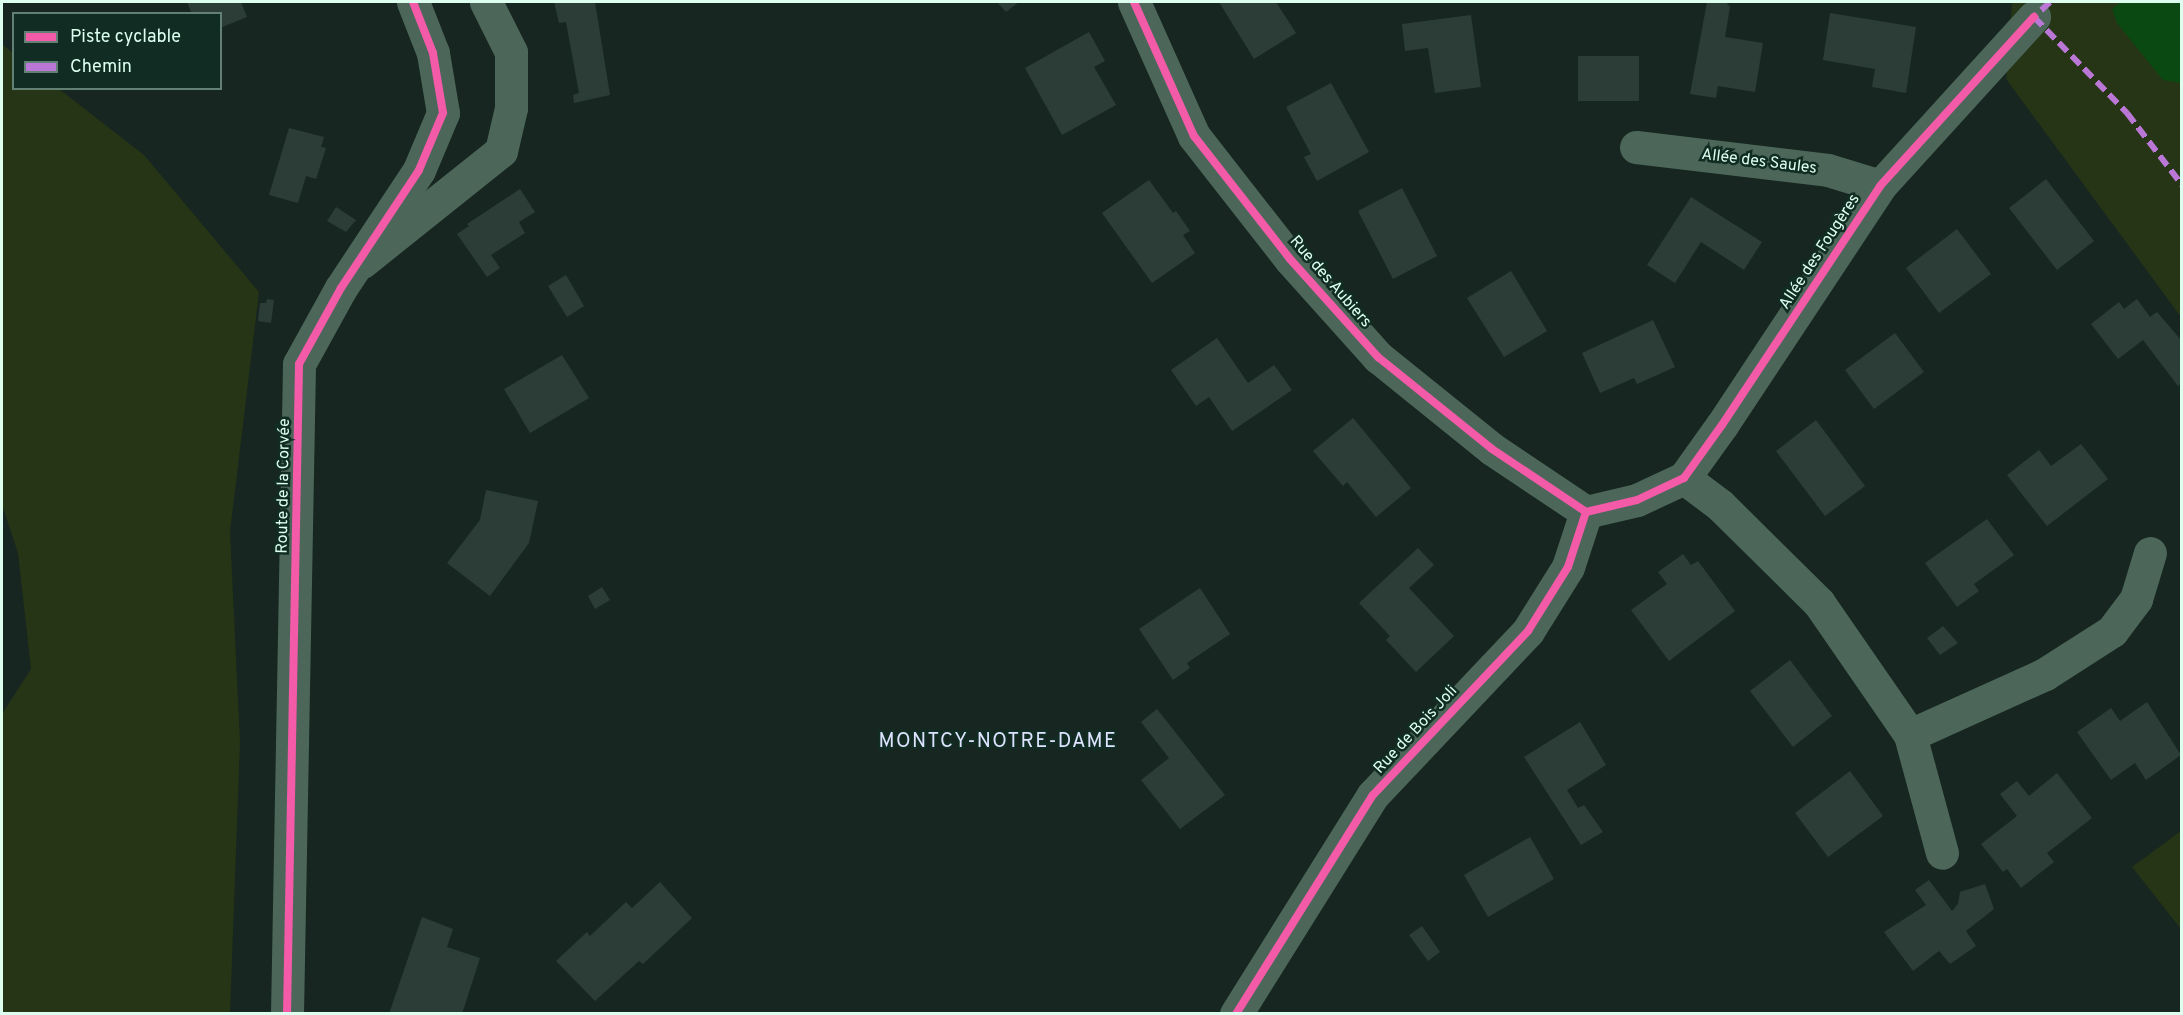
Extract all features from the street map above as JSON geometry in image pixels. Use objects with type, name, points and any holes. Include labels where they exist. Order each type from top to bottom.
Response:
[{"type":"street","name":"Route de la Corvée","points":[[287,1014],[300,364],[355,267],[419,170],[442,113],[433,53],[413,2]]},
{"type":"street","points":[[355,267],[501,151],[511,108],[511,52],[486,2]]},
{"type":"street","name":"Rue des Aubiers","points":[[1134,2],[1194,136],[1290,259],[1378,357],[1492,448],[1586,512]]},
{"type":"street","name":"Allée des Fougères","points":[[1586,512],[1637,500],[1684,478],[1722,425],[1880,186],[2034,17]]},
{"type":"street","name":"Allée des Saules","points":[[1636,147],[1828,170],[1880,186]]},
{"type":"street","points":[[1684,478],[1720,505],[1819,603],[1910,735],[1942,853]]},
{"type":"street","name":"Rue de Bois Joli","points":[[1236,1014],[1372,795],[1528,630],[1568,567],[1586,512]]},
{"type":"street","points":[[1910,735],[2045,674],[2112,631],[2136,599],[2150,553]]},
{"type":"shaded area","points":[[2012,2],[2181,2],[2181,317],[2006,79]]},
{"type":"shaded area","points":[[2121,2],[2181,2],[2181,83],[2163,80],[2117,23],[2112,9]]},
{"type":"shaded area","points":[[2,44],[12,52],[12,90],[60,90],[144,155],[259,292],[230,532],[240,742],[230,1013],[2,1013],[2,714],[31,669],[18,553],[2,505]]},
{"type":"shaded area","points":[[2181,831],[2181,929],[2132,867]]},
{"type":"building","points":[[187,2],[241,2],[247,17],[222,27],[222,12],[191,12]]},
{"type":"building","points":[[554,2],[595,2],[610,95],[574,103],[573,95],[579,93],[566,22],[559,23]]},
{"type":"building","points":[[997,2],[1019,2],[1006,12]]},
{"type":"building","points":[[1219,2],[1276,2],[1296,33],[1254,59]]},
{"type":"building","points":[[1707,2],[1726,2],[1730,7],[1725,37],[1763,43],[1755,92],[1718,86],[1716,98],[1690,94]]},
{"type":"building","points":[[1830,13],[1916,27],[1906,93],[1872,87],[1875,69],[1823,60]]},
{"type":"building","points":[[1471,15],[1481,87],[1435,93],[1428,48],[1405,51],[1402,24]]},
{"type":"building","points":[[1089,32],[1105,61],[1094,67],[1116,105],[1062,135],[1025,68]]},
{"type":"building","points":[[1578,56],[1639,56],[1639,101],[1578,101]]},
{"type":"building","points":[[1331,83],[1369,152],[1317,181],[1304,157],[1311,154],[1286,107]]},
{"type":"building","points":[[289,128],[324,137],[321,147],[326,148],[316,179],[306,176],[298,203],[269,195]]},
{"type":"building","points":[[2046,179],[2094,241],[2057,270],[2009,208]]},
{"type":"building","points":[[1149,180],[1173,213],[1176,211],[1190,231],[1183,235],[1195,253],[1152,283],[1102,213]]},
{"type":"building","points":[[1402,188],[1437,256],[1393,279],[1358,211]]},
{"type":"building","points":[[520,189],[535,212],[519,222],[525,233],[491,255],[500,268],[487,277],[457,234],[469,226],[467,224]]},
{"type":"building","points":[[1691,197],[1762,242],[1744,270],[1701,242],[1675,283],[1647,265]]},
{"type":"building","points":[[336,207],[356,220],[346,232],[327,221]]},
{"type":"building","points":[[1957,229],[1991,274],[1939,313],[1906,268]]},
{"type":"building","points":[[1511,271],[1547,331],[1504,357],[1467,298]]},
{"type":"building","points":[[566,275],[584,306],[567,317],[548,286]]},
{"type":"building","points":[[267,299],[274,300],[271,323],[258,321],[260,303],[266,303]]},
{"type":"building","points":[[2137,299],[2150,317],[2157,312],[2181,340],[2181,383],[2178,386],[2143,340],[2118,359],[2091,324],[2119,302],[2124,309]]},
{"type":"building","points":[[1653,320],[1675,367],[1637,384],[1634,378],[1600,393],[1582,353]]},
{"type":"building","points":[[1895,333],[1924,372],[1874,409],[1845,370]]},
{"type":"building","points":[[1217,338],[1248,383],[1274,365],[1292,390],[1232,431],[1209,397],[1196,406],[1171,370]]},
{"type":"building","points":[[562,355],[589,398],[530,433],[504,389]]},
{"type":"building","points":[[1353,418],[1411,488],[1376,517],[1347,482],[1343,486],[1313,451]]},
{"type":"building","points":[[1816,420],[1865,486],[1825,516],[1776,451]]},
{"type":"building","points":[[2081,444],[2108,479],[2047,526],[2007,475],[2039,450],[2051,466]]},
{"type":"building","points":[[486,490],[538,501],[529,543],[490,596],[447,563],[480,520]]},
{"type":"building","points":[[1987,519],[2014,555],[1974,584],[1979,591],[1957,607],[1925,563]]},
{"type":"building","points":[[1418,548],[1434,565],[1409,588],[1454,636],[1416,672],[1386,640],[1390,636],[1359,603]]},
{"type":"building","points":[[1683,554],[1691,565],[1698,561],[1735,611],[1669,661],[1631,610],[1667,584],[1658,572]]},
{"type":"building","points":[[602,587],[610,600],[595,609],[588,596]]},
{"type":"building","points":[[1200,588],[1230,634],[1187,663],[1190,668],[1173,680],[1139,629]]},
{"type":"building","points":[[1943,626],[1958,643],[1940,655],[1927,638]]},
{"type":"building","points":[[1790,660],[1832,716],[1793,747],[1750,691]]},
{"type":"building","points":[[2147,702],[2181,755],[2146,780],[2135,763],[2111,780],[2077,732],[2111,708],[2120,721]]},
{"type":"building","points":[[1157,709],[1225,795],[1180,829],[1141,780],[1169,758],[1141,722]]},
{"type":"building","points":[[1580,722],[1606,765],[1567,790],[1578,808],[1584,805],[1603,832],[1581,845],[1524,757]]},
{"type":"building","points":[[1850,771],[1883,816],[1828,857],[1795,813]]},
{"type":"building","points":[[2057,773],[2092,818],[2047,853],[2054,862],[2021,888],[2007,869],[2003,872],[1981,844],[2017,816],[2000,794],[2017,781],[2029,796]]},
{"type":"building","points":[[1530,837],[1554,879],[1488,917],[1464,875]]},
{"type":"building","points":[[1929,880],[1952,911],[1958,904],[1960,892],[1985,884],[1994,909],[1966,931],[1976,946],[1950,964],[1939,951],[1913,971],[1884,932],[1926,905],[1915,890]]},
{"type":"building","points":[[660,882],[692,918],[643,964],[639,961],[595,1001],[556,961],[587,932],[590,936],[626,902],[632,908]]},
{"type":"building","points":[[422,917],[453,929],[447,947],[480,958],[462,1014],[389,1014]]},
{"type":"building","points":[[1422,926],[1440,952],[1428,961],[1409,935]]},
{"type":"marked path","points":[[2050,2],[2034,17],[2127,113],[2182,185]]},
{"type":"cycle path","points":[[287,1014],[299,364],[341,288],[419,170],[443,113],[433,53],[413,2]]},
{"type":"cycle path","points":[[1134,2],[1194,136],[1290,259],[1378,357],[1492,449],[1586,512]]},
{"type":"cycle path","points":[[1236,1014],[1373,795],[1528,631],[1568,567],[1586,512],[1637,500],[1684,478],[1722,425],[1880,186],[2034,17]]},
{"type":"district","name":"MONTCY-NOTRE-DAME","points":[[998,742]]}]
